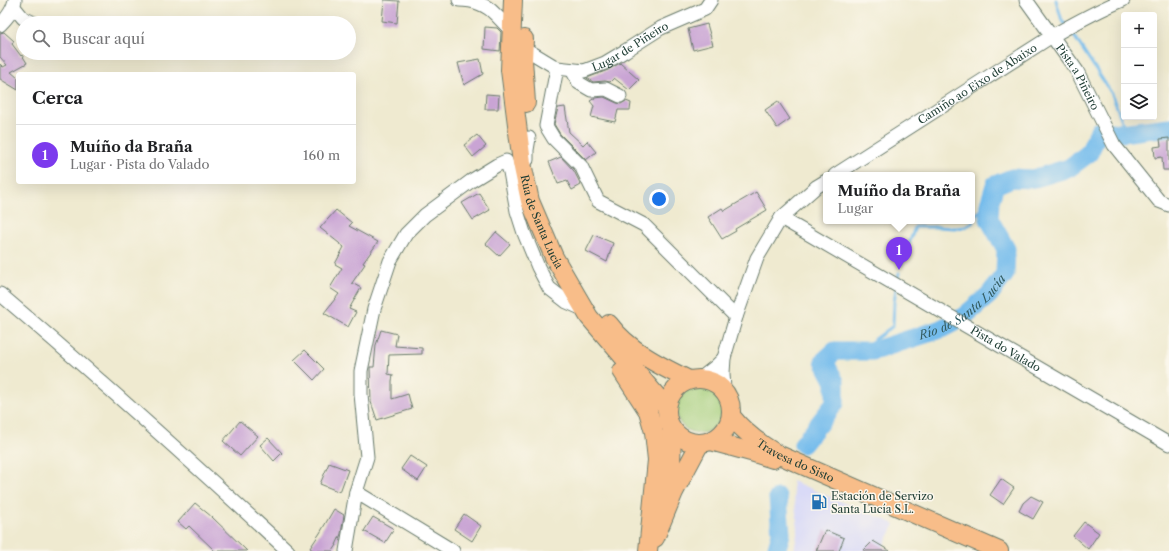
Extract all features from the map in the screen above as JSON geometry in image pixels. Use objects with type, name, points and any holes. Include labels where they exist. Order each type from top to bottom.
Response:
[{"type":"highway","name":"Rúa de Santa Lucía","points":[[513,0],[510,70],[522,163],[530,201],[554,257],[585,310],[606,329],[650,360],[695,379]]},
{"type":"highway","name":"Rúa de Santa Lucía","points":[[524,0],[523,60],[526,114],[532,161],[542,197],[563,253],[606,329],[667,408]]},
{"type":"highway","points":[[606,329],[605,347],[628,379],[648,411],[654,432],[657,460],[649,551]]},
{"type":"highway","points":[[695,379],[714,382],[724,390],[731,403],[732,417],[728,427],[720,436],[705,442],[689,442],[680,437],[672,429],[668,419],[667,408],[669,398],[674,390],[681,384],[695,379]]},
{"type":"highway","name":"Travesa do Sisto","points":[[732,417],[738,425],[757,441],[777,454],[999,551]]},
{"type":"highway","points":[[658,530],[671,469],[672,429]]},
{"type":"highway","points":[[649,551],[674,492],[705,442]]},
{"type":"highway","name":"Travesa do Sisto","points":[[705,442],[766,456],[984,551]]},
{"type":"street","points":[[459,0],[480,3],[495,13],[512,31]]},
{"type":"street","name":"Lugar de Piñeiro","points":[[524,48],[556,68],[584,70],[604,63],[626,51],[661,28],[705,9],[711,0]]},
{"type":"street","name":"Pista a Piñeiro","points":[[1026,0],[1061,31],[1077,71],[1114,145],[1159,200],[1169,205]]},
{"type":"street","name":"Camiño ao Eixo de Abaixo","points":[[840,172],[1061,31],[1107,6],[1123,0]]},
{"type":"street","points":[[14,3],[22,16]]},
{"type":"street","points":[[0,25],[8,17],[14,3]]},
{"type":"street","points":[[556,68],[546,126],[554,139],[581,166],[598,201],[644,225],[736,317]]},
{"type":"street","points":[[572,70],[579,83],[591,90],[606,89],[620,96]]},
{"type":"street","points":[[529,138],[527,166],[532,184],[550,238],[571,277],[572,286],[567,293],[563,294],[554,292]]},
{"type":"street","points":[[346,551],[356,492],[367,457],[361,394],[361,371],[374,309],[390,261],[406,234],[425,215],[471,181],[496,164],[506,161],[510,172],[524,233],[538,268],[549,288],[567,302],[585,310]]},
{"type":"street","points":[[724,390],[724,358],[736,317],[757,258],[781,218],[816,187],[823,183]]},
{"type":"street","name":"Pista do Valado","points":[[781,218],[1169,444]]},
{"type":"street","points":[[538,268],[555,281],[575,286],[596,318],[606,329]]},
{"type":"street","points":[[0,294],[78,360],[288,551]]},
{"type":"street","points":[[695,379],[716,366],[724,358]]},
{"type":"street","points":[[356,492],[453,551]]},
{"type":"shaded area","name":"Estación de Servizo Santa Lucía S.L.","points":[[792,481],[895,524],[881,551],[794,551],[798,529]]},
{"type":"green space","points":[[704,387],[716,393],[721,401],[721,419],[716,427],[708,432],[694,433],[682,427],[677,419],[676,405],[682,393],[690,388]]},
{"type":"building","points":[[384,0],[399,1],[397,23],[382,21]]},
{"type":"building","points":[[707,24],[713,45],[693,50],[688,29]]},
{"type":"building","points":[[485,27],[497,28],[501,32],[500,51],[484,49]]},
{"type":"building","points":[[4,32],[14,41],[12,44],[16,49],[16,60],[25,60],[27,63],[11,72],[16,76],[16,89],[0,79],[0,64],[3,67],[7,65],[0,57],[0,33]]},
{"type":"building","points":[[480,59],[483,74],[464,85],[458,63]]},
{"type":"building","points":[[620,63],[639,80],[629,90],[614,78],[610,82],[593,82],[587,78],[608,70]]},
{"type":"building","points":[[486,94],[499,95],[498,109],[485,109]]},
{"type":"building","points":[[604,97],[621,104],[626,101],[631,103],[630,110],[618,110],[615,122],[591,117],[594,106],[590,101],[595,98]]},
{"type":"building","points":[[778,101],[790,119],[777,128],[765,110]]},
{"type":"building","points":[[565,107],[569,132],[583,145],[587,141],[596,152],[586,160],[560,134],[554,124],[558,108]]},
{"type":"building","points":[[477,135],[486,146],[473,157],[464,145]]},
{"type":"building","points":[[1169,138],[1169,170],[1163,170],[1162,157],[1155,158],[1154,147],[1161,146],[1160,139]]},
{"type":"building","points":[[561,157],[574,171],[581,185],[572,190],[567,181],[558,184],[549,162]]},
{"type":"building","points":[[756,192],[767,210],[735,229],[736,231],[722,239],[708,217],[722,208],[724,211]]},
{"type":"building","points":[[479,193],[490,210],[473,220],[462,203]]},
{"type":"building","points":[[336,210],[352,223],[349,226],[378,242],[363,263],[365,264],[352,283],[361,288],[349,309],[356,312],[348,327],[324,313],[339,294],[330,288],[342,268],[335,264],[344,247],[320,228]]},
{"type":"building","points":[[496,232],[510,244],[499,256],[486,244]]},
{"type":"building","points":[[594,235],[613,243],[607,262],[586,251]]},
{"type":"building","points":[[381,330],[397,334],[395,346],[422,348],[422,354],[389,355],[388,374],[393,375],[392,399],[408,394],[412,409],[377,420],[371,402],[370,367],[374,367],[376,345]]},
{"type":"building","points":[[305,350],[324,369],[314,380],[294,360]]},
{"type":"building","points":[[240,421],[258,436],[240,456],[223,441]]},
{"type":"building","points":[[268,438],[282,453],[274,461],[260,445]]},
{"type":"building","points":[[410,456],[427,467],[418,481],[401,469]]},
{"type":"building","points":[[329,463],[348,470],[340,492],[320,484]]},
{"type":"building","points":[[1001,479],[1014,488],[1003,504],[990,495]]},
{"type":"building","points":[[1031,496],[1043,502],[1033,519],[1019,511],[1023,503]]},
{"type":"building","points":[[195,503],[212,517],[247,551],[215,551],[189,526],[186,529],[178,522]]},
{"type":"building","points":[[334,509],[344,515],[341,534],[337,545],[333,551],[314,551],[310,548]]},
{"type":"building","points":[[464,514],[481,526],[472,541],[454,529]]},
{"type":"building","points":[[373,517],[394,529],[385,543],[364,531]]},
{"type":"building","points":[[1084,522],[1099,533],[1088,549],[1073,536]]},
{"type":"building","points":[[825,530],[844,538],[839,551],[816,551]]},
{"type":"building","points":[[873,541],[890,551],[863,551]]},
{"type":"waterway","points":[[1056,0],[1062,21],[1065,24]]},
{"type":"waterway","points":[[1070,30],[1112,94],[1126,132]]},
{"type":"waterway","name":"Río de Santa Lucía","points":[[803,444],[835,403],[835,382],[824,361],[835,351],[873,351],[941,329],[962,318],[989,295],[1005,274],[1006,249],[989,219],[990,201],[995,185],[1012,178],[1032,179],[1069,168],[1089,153],[1099,131],[1121,133],[1169,127]]},
{"type":"waterway","points":[[975,218],[990,201]]},
{"type":"waterway","points":[[902,264],[915,227],[955,228],[965,227],[970,224]]},
{"type":"waterway","points":[[897,281],[899,273]]},
{"type":"waterway","points":[[859,351],[893,326],[896,289]]},
{"type":"waterway","name":"Río de Santa Lucía","points":[[776,551],[781,534],[778,498]]},
{"type":"place","name":"Muíño da Braña","points":[[899,270]]},
{"type":"place","name":"Estación de Servizo Santa Lucía S.L.","points":[[819,502]]}]
